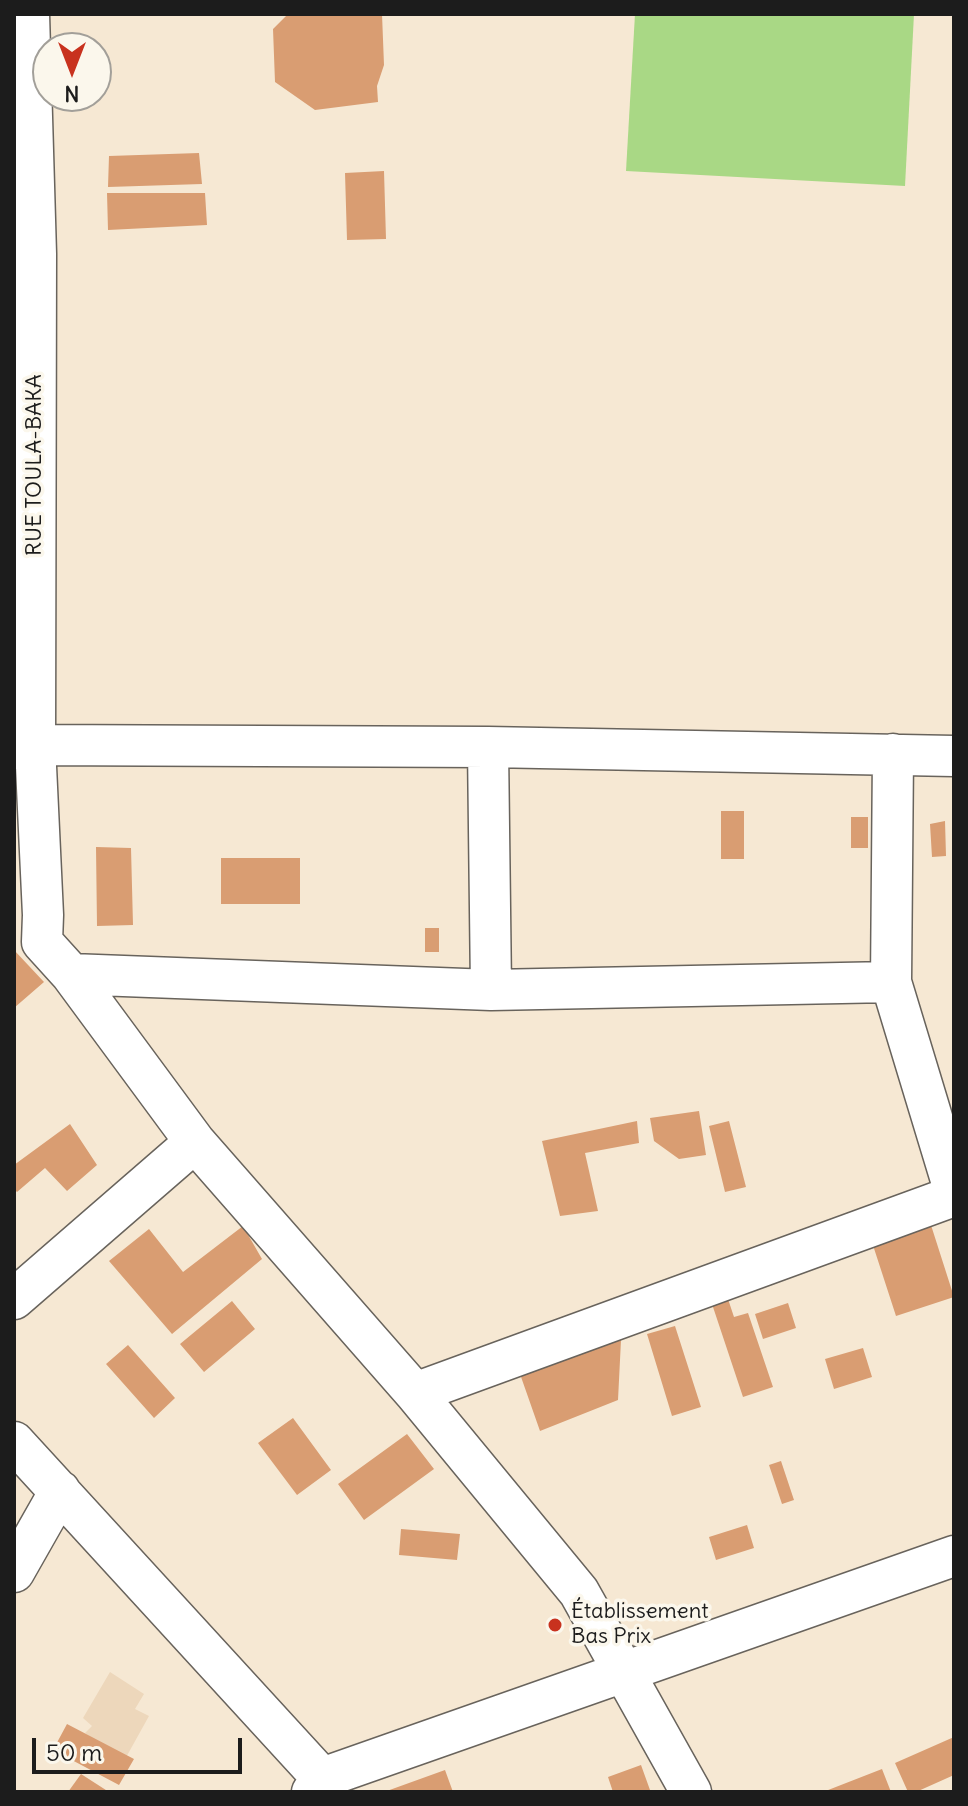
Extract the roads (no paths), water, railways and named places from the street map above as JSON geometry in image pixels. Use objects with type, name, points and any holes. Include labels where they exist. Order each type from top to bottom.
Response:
[{"type":"street","name":"RUE TOULA-BAKA","points":[[29,14],[25,255],[25,747],[43,915],[42,942],[71,974],[195,1142],[415,1393],[579,1592],[691,1792]]},
{"type":"street","points":[[25,747],[488,747],[954,756]]},
{"type":"street","points":[[488,747],[491,990]]},
{"type":"street","points":[[893,754],[891,982],[954,1190]]},
{"type":"street","points":[[71,974],[491,990],[891,982]]},
{"type":"street","points":[[14,1299],[195,1142]]},
{"type":"street","points":[[415,1393],[954,1196]]},
{"type":"street","points":[[14,1442],[317,1785],[624,1671],[954,1556]]},
{"type":"street","points":[[14,1572],[60,1491]]},
{"type":"place","name":"Établissement Bas Prix","points":[[555,1625]]}]
